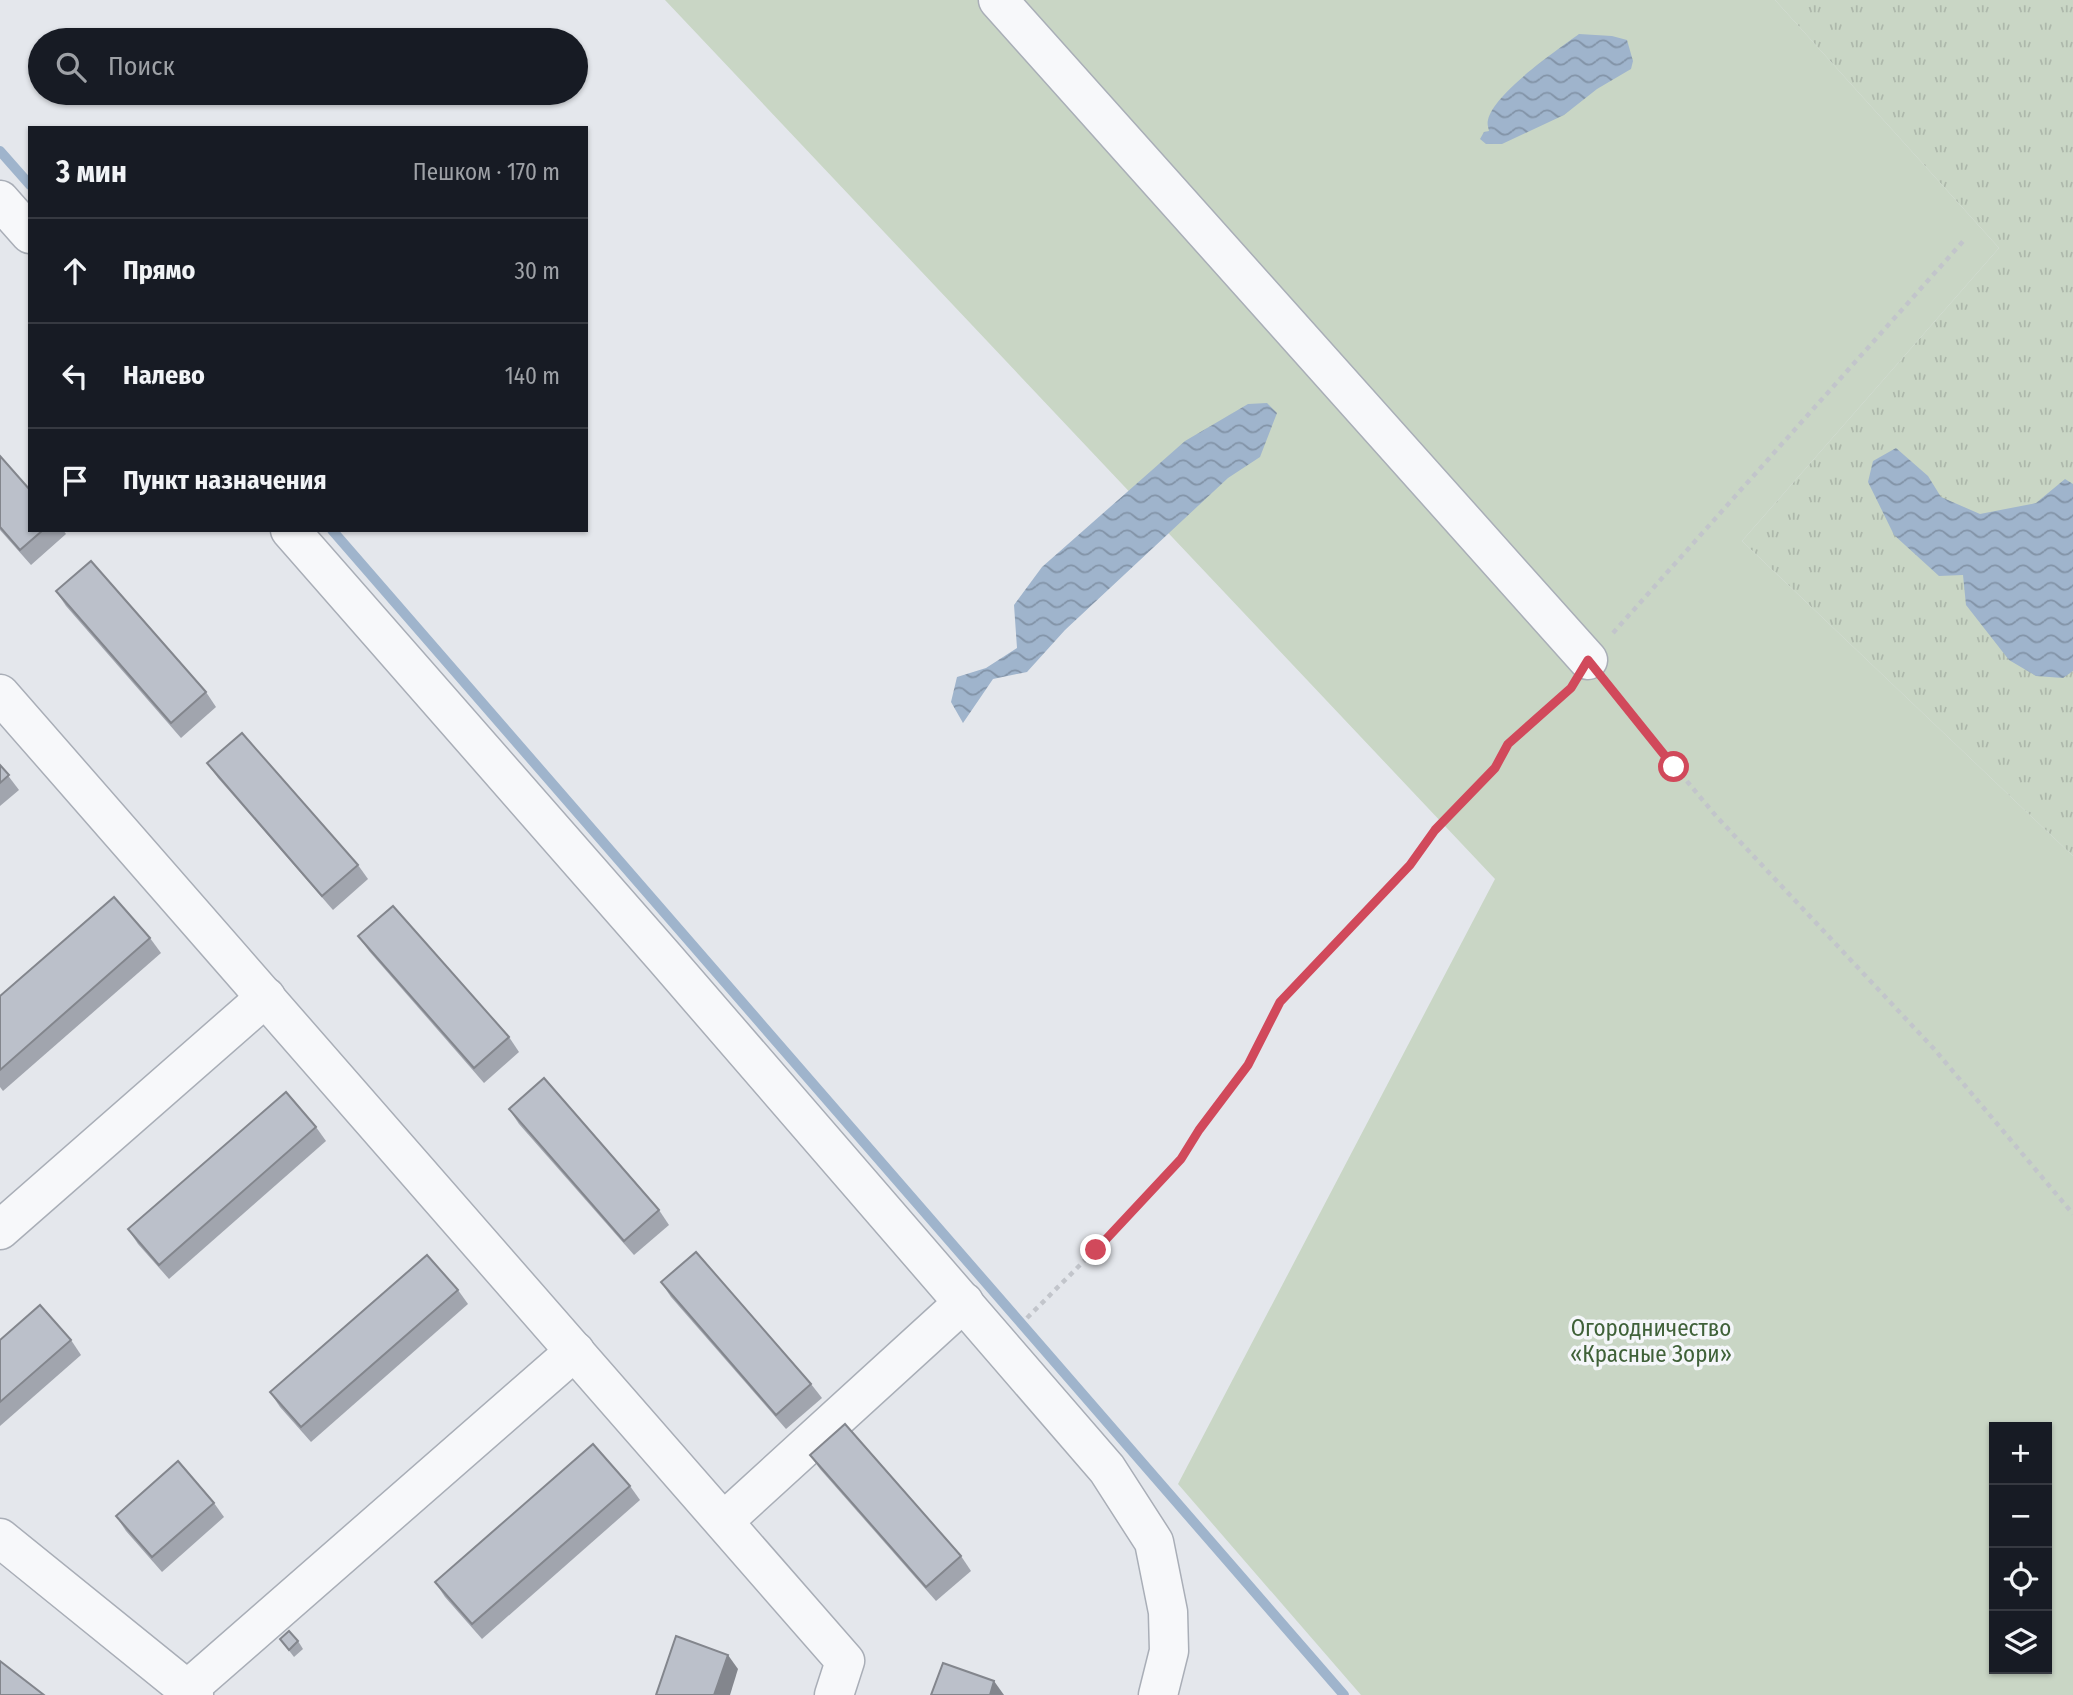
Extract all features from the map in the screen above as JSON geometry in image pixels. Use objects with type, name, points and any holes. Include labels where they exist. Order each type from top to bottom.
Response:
[{"type":"street","points":[[998,0],[1588,660]]},
{"type":"street","points":[[0,200],[28,232]]},
{"type":"street","points":[[292,532],[1107,1469],[1154,1542],[1168,1612],[1169,1651],[1158,1695]]},
{"type":"street","points":[[0,694],[845,1661],[834,1695]]},
{"type":"street","points":[[0,1230],[266,997]]},
{"type":"street","points":[[724,1521],[964,1302]]},
{"type":"street","points":[[0,1538],[191,1692],[575,1351]]},
{"type":"path","points":[[1032,1313],[1181,1159],[1199,1130],[1248,1065],[1280,1002],[1410,865],[1435,830],[1495,768],[1508,744],[1571,688],[1588,660],[1966,238]]},
{"type":"path","points":[[1588,660],[1709,808],[1935,1050],[2073,1214]]},
{"type":"green space","name":"Огородничество «Красные Зори»","points":[[665,0],[1775,0],[1999,248],[1742,541],[2073,856],[2073,1695],[1361,1695],[1178,1484],[1495,879]]},
{"type":"green space","points":[[1775,0],[2073,0],[2073,856],[1742,541],[1999,248]]},
{"type":"water","points":[[1579,34],[1612,36],[1627,40],[1633,61],[1631,69],[1597,89],[1564,115],[1502,144],[1486,144],[1480,139],[1484,132],[1489,131],[1488,120],[1502,97],[1527,73]]},
{"type":"water","points":[[1267,403],[1277,413],[1260,457],[1228,478],[1065,630],[1027,672],[993,679],[963,723],[951,702],[957,677],[986,668],[1017,648],[1014,605],[1042,567],[1185,441],[1248,404]]},
{"type":"water","points":[[1896,448],[1928,476],[1941,497],[1980,514],[2036,503],[2065,479],[2073,484],[2073,671],[2063,678],[2036,676],[2009,660],[1966,605],[1963,575],[1939,576],[1894,535],[1868,482],[1873,461]]},
{"type":"building","points":[[0,456],[28,488],[28,532],[41,532],[20,550],[0,527]]},
{"type":"building","points":[[91,561],[206,692],[171,723],[56,591]]},
{"type":"building","points":[[242,733],[358,865],[322,896],[207,763]]},
{"type":"building","points":[[0,765],[9,775],[0,783]]},
{"type":"building","points":[[114,897],[150,938],[0,1070],[0,996]]},
{"type":"building","points":[[393,906],[509,1037],[474,1068],[358,936]]},
{"type":"building","points":[[544,1078],[659,1210],[624,1241],[509,1109]]},
{"type":"building","points":[[286,1092],[316,1127],[159,1265],[128,1229]]},
{"type":"building","points":[[696,1252],[811,1384],[776,1415],[661,1282]]},
{"type":"building","points":[[427,1255],[458,1290],[301,1427],[270,1392]]},
{"type":"building","points":[[40,1305],[71,1340],[0,1402],[0,1340]]},
{"type":"building","points":[[845,1424],[961,1556],[926,1587],[810,1455]]},
{"type":"building","points":[[593,1444],[630,1486],[472,1624],[435,1582]]},
{"type":"building","points":[[178,1461],[214,1503],[152,1557],[116,1516]]},
{"type":"building","points":[[289,1631],[298,1641],[289,1650],[280,1639]]},
{"type":"building","points":[[676,1636],[728,1655],[714,1695],[656,1695]]},
{"type":"building","points":[[0,1661],[44,1695],[0,1695]]},
{"type":"building","points":[[943,1663],[994,1681],[990,1695],[931,1695]]},
{"type":"waterway","points":[[0,151],[28,183]]},
{"type":"waterway","points":[[334,532],[1344,1695]]},
{"type":"route","points":[[1096,1250],[1181,1159],[1199,1130],[1248,1065],[1280,1002],[1410,865],[1435,830],[1495,768],[1508,744],[1571,688],[1588,660],[1674,767]]}]
